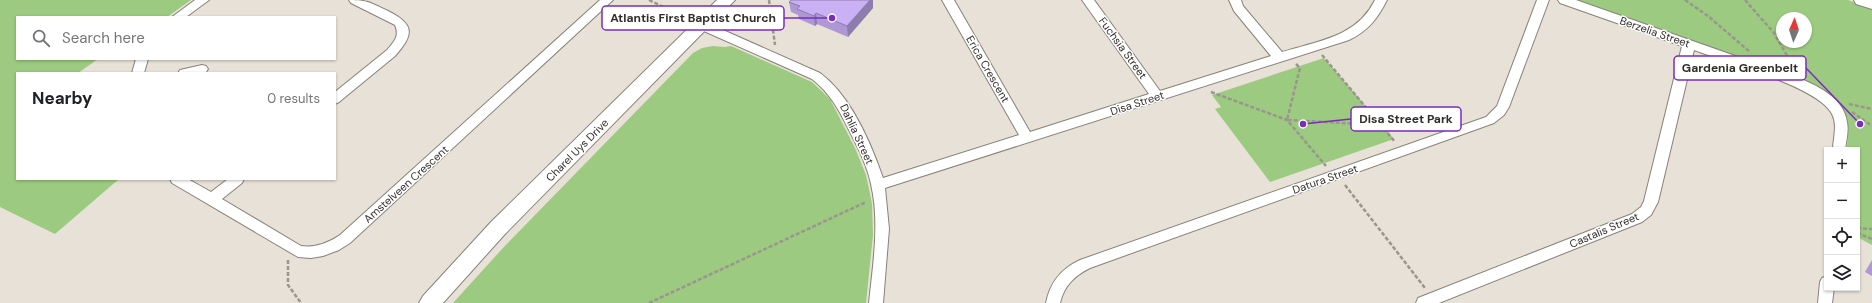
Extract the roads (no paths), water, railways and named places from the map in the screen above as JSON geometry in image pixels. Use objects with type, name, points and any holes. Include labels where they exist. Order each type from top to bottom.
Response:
[{"type":"main road","name":"Charel Uys Drive","points":[[430,303],[498,228],[726,0]]},
{"type":"main road","points":[[1862,0],[1872,3]]},
{"type":"street","points":[[179,16],[203,0]]},
{"type":"street","points":[[336,98],[392,52],[402,38],[403,29],[399,22],[355,0]]},
{"type":"street","name":"Amstelveen Crescent","points":[[211,200],[294,249],[302,252],[315,252],[329,249],[345,239],[607,0]]},
{"type":"street","name":"Erica Crescent","points":[[948,0],[1028,138]]},
{"type":"street","name":"Fuchsia Street","points":[[1088,0],[1158,97]]},
{"type":"street","points":[[1235,0],[1238,8],[1283,57]]},
{"type":"street","name":"Disa Street","points":[[878,185],[1346,37],[1360,30],[1372,18],[1381,0]]},
{"type":"street","name":"Datura Street","points":[[1053,303],[1057,287],[1063,279],[1069,273],[1085,264],[1490,120],[1500,112],[1542,0]]},
{"type":"street","name":"Berzelia Street","points":[[1564,0],[1804,84],[1819,93],[1836,110],[1841,123],[1839,147]]},
{"type":"street","name":"Dahlia Street","points":[[701,25],[816,76],[838,95],[869,158],[878,185],[881,200],[881,234],[876,303]]},
{"type":"street","name":"Castalis Street","points":[[1423,303],[1636,218],[1646,211],[1651,202],[1689,44]]},
{"type":"street","points":[[138,72],[142,60]]},
{"type":"street","points":[[188,72],[202,69]]},
{"type":"street","points":[[179,180],[211,200],[235,180]]},
{"type":"street","points":[[1825,303],[1826,291]]},
{"type":"place","name":"Atlantis First Baptist Church","points":[[832,18]]},
{"type":"place","name":"Disa Street Park","points":[[1303,124]]},
{"type":"place","name":"Gardenia Greenbelt","points":[[1860,124]]}]
